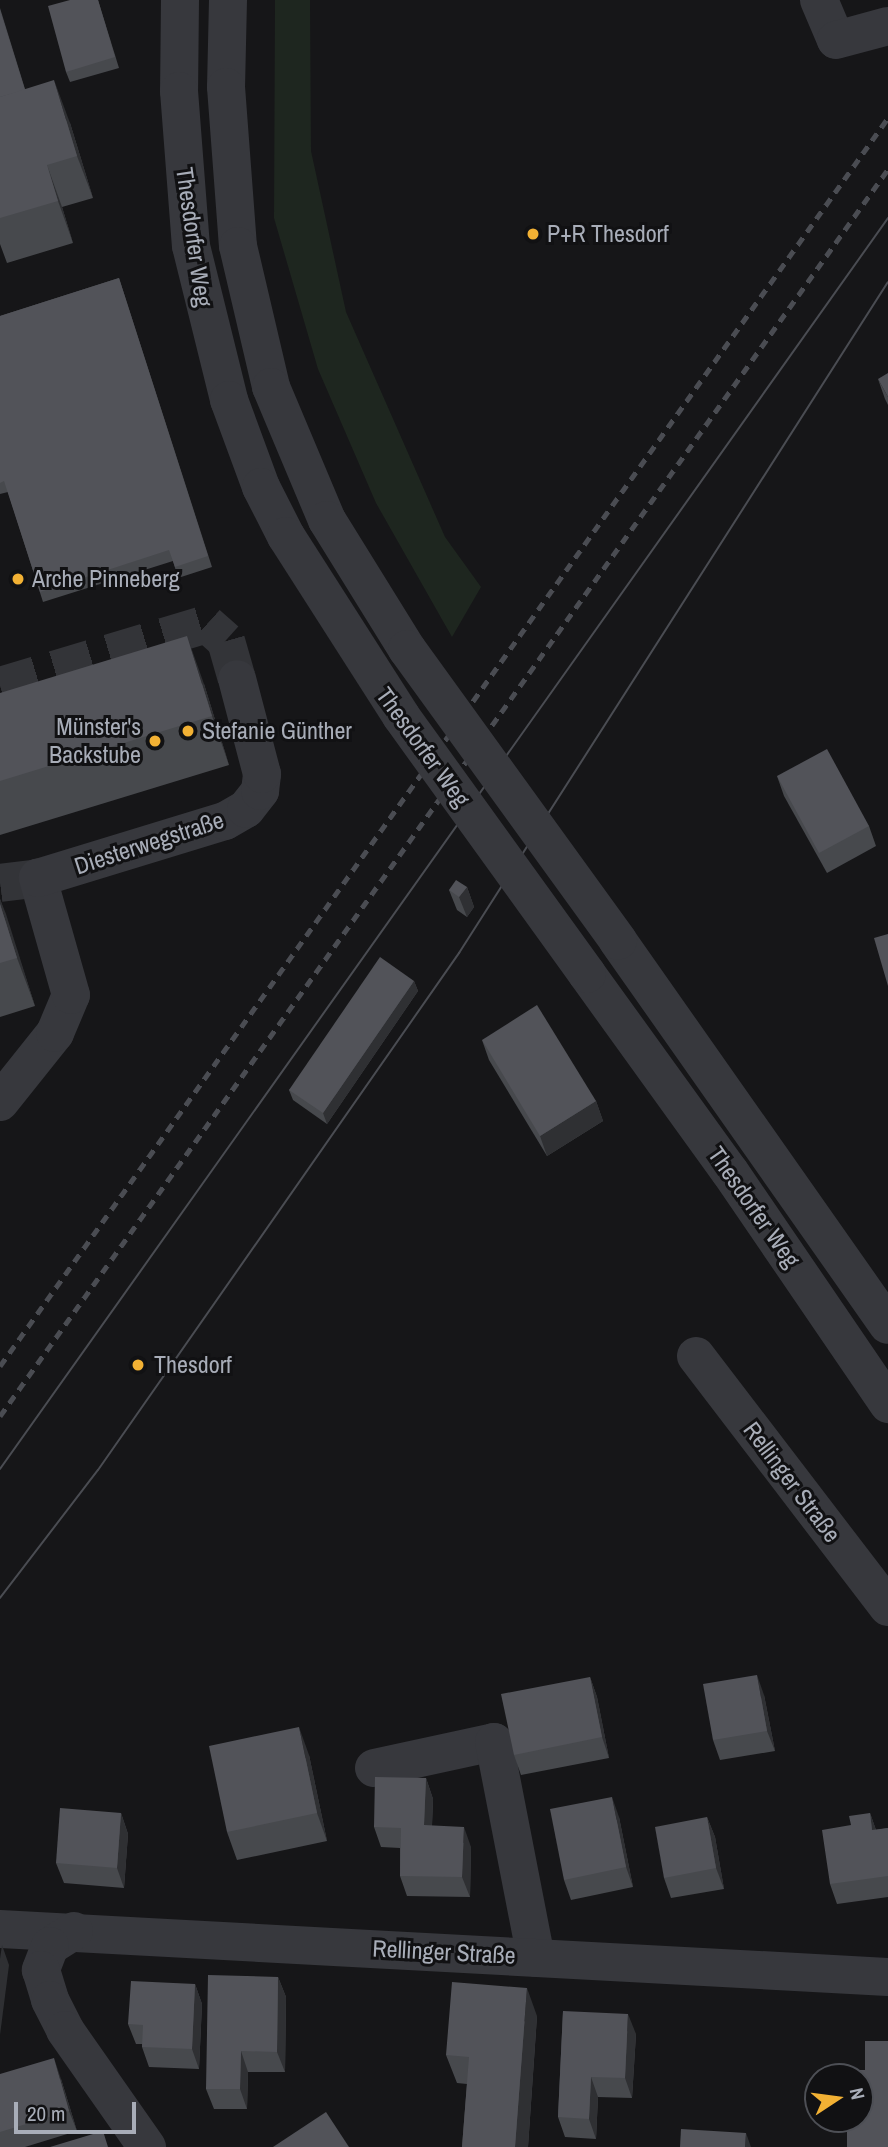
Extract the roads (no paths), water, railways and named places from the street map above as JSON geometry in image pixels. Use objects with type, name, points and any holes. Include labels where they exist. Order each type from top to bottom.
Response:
[{"type":"street","name":"Thesdorfer Weg","points":[[180,0],[184,181],[191,246],[212,341],[261,487],[375,682],[738,1183],[888,1404]]},
{"type":"street","name":"Thesdorfer Weg","points":[[228,0],[226,86],[238,246],[271,387],[297,458],[327,520],[407,649],[618,941],[888,1325]]},
{"type":"street","points":[[819,0],[836,40],[888,26]]},
{"type":"street","name":"Diesterwegstraße","points":[[0,1102],[55,1033],[71,995],[38,878],[225,821],[246,809],[261,791],[261,774],[237,679]]},
{"type":"street","name":"Rellinger Straße","points":[[696,1356],[888,1608]]},
{"type":"street","points":[[374,1768],[494,1742],[536,1958]]},
{"type":"street","name":"Rellinger Straße","points":[[0,1929],[888,1977]]},
{"type":"street","points":[[74,1931],[50,1946],[41,1970],[50,2000],[65,2030],[147,2147]]},
{"type":"tunnel","points":[[0,686],[207,624],[226,641],[237,679]]},
{"type":"tunnel","points":[[0,883],[38,878]]},
{"type":"tram line","points":[[0,1469],[888,218]]},
{"type":"tram line","points":[[0,1598],[98,1470],[459,953],[888,282]]},
{"type":"railway","points":[[0,1366],[888,118]]},
{"type":"railway","points":[[0,1416],[888,169]]},
{"type":"place","name":"P+R Thesdorf","points":[[533,234]]},
{"type":"place","name":"Arche Pinneberg","points":[[18,579]]},
{"type":"place","name":"Stefanie Günther","points":[[188,731]]},
{"type":"place","name":"Münster's Backstube","points":[[155,741]]},
{"type":"place","name":"Thesdorf","points":[[138,1365]]}]
